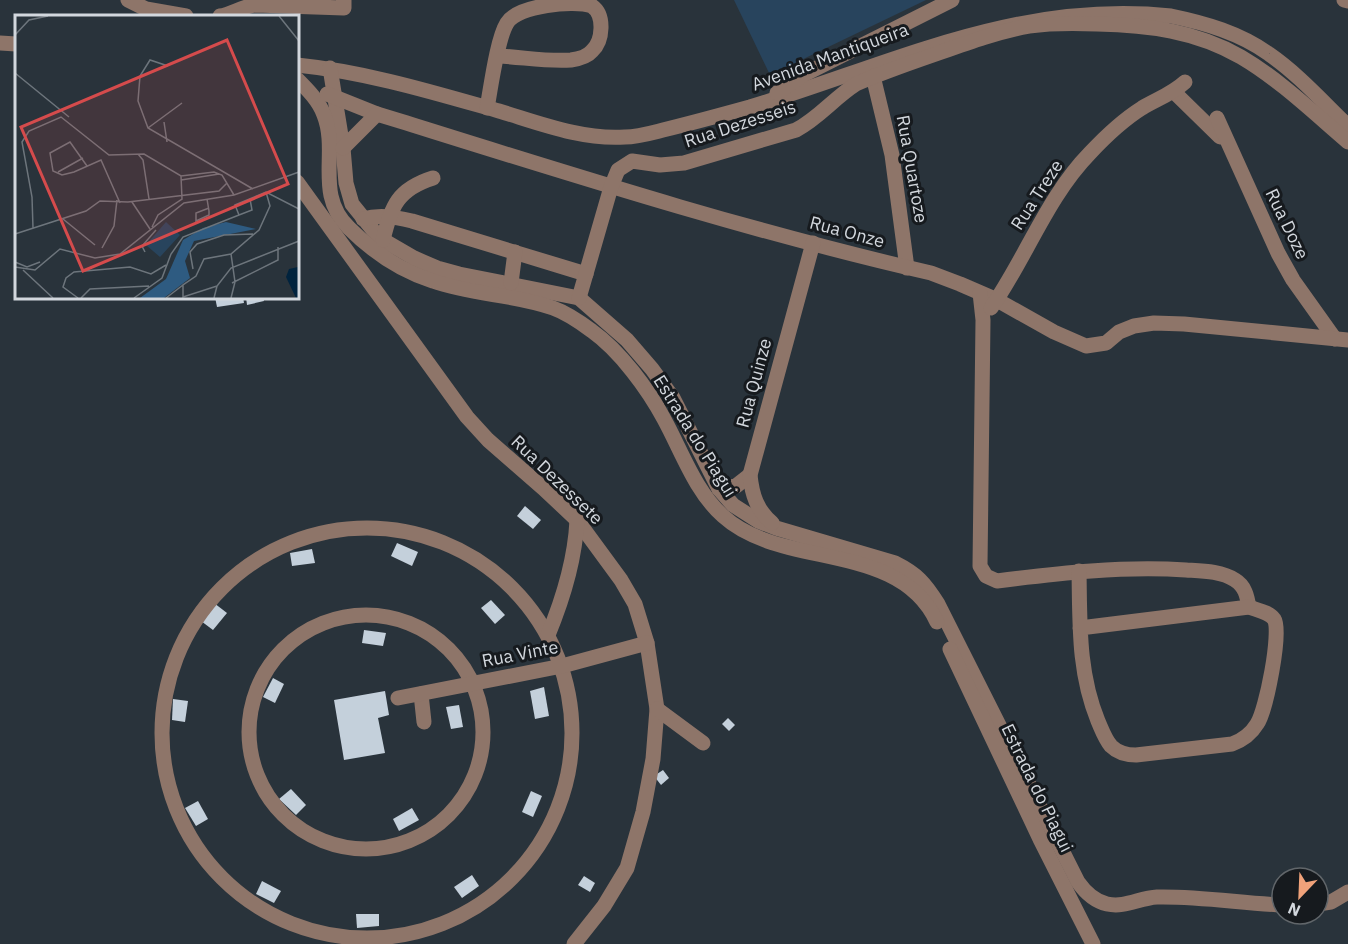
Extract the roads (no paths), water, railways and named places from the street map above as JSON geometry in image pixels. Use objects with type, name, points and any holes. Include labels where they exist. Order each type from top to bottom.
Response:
[{"type":"street","points":[[128,0],[178,10]]},
{"type":"street","points":[[225,15],[235,13],[247,3],[344,8],[344,0]]},
{"type":"street","points":[[765,102],[803,75],[952,0]]},
{"type":"street","points":[[1344,0],[1348,1]]},
{"type":"street","points":[[487,108],[498,56],[506,24],[513,15],[523,10],[567,2],[581,2],[598,11],[600,35],[592,52],[584,57],[572,60],[498,56]]},
{"type":"street","name":"Avenida Mantiqueira","points":[[298,65],[373,76],[586,135],[628,137],[699,122],[765,102],[977,25],[1061,8],[1102,7],[1147,11],[1191,20],[1247,41],[1271,55],[1348,126]]},
{"type":"street","name":"Rua Dezesseis","points":[[579,298],[611,187],[618,170],[624,164],[632,161],[660,165],[684,163],[796,130],[817,117],[844,92],[873,76],[971,41],[1029,26],[1063,23],[1152,26],[1184,33],[1212,43],[1263,70],[1348,142]]},
{"type":"street","points":[[0,43],[15,44]]},
{"type":"street","points":[[330,68],[343,148],[346,183],[352,204],[383,240],[437,268],[579,298],[627,340],[652,369],[673,398],[719,489],[733,505],[758,521],[776,528],[895,563],[912,572],[925,583],[938,604],[1085,892],[1096,900],[1117,906],[1153,897],[1270,904]]},
{"type":"street","name":"Rua Quartoze","points":[[873,76],[892,155],[908,268]]},
{"type":"street","name":"Estrada do Piagui","points":[[298,80],[319,104],[326,118],[330,197],[336,212],[347,227],[368,245],[388,261],[434,282],[554,308],[573,318],[595,333],[643,386],[706,498],[723,517],[743,530],[766,540],[878,570],[915,592],[932,611],[1040,839],[1093,944]]},
{"type":"street","name":"Rua Treze","points":[[983,320],[1070,176],[1118,126],[1141,109],[1180,87],[1192,108],[1228,146]]},
{"type":"street","name":"Rua Onze","points":[[310,93],[321,92],[377,114],[611,187],[931,273],[997,300],[1054,332],[1086,346],[1106,343],[1119,332],[1134,326],[1154,323],[1185,324],[1341,340]]},
{"type":"street","points":[[343,148],[377,114]]},
{"type":"street","name":"Rua Doze","points":[[1216,118],[1278,254],[1293,280],[1341,340]]},
{"type":"street","points":[[383,240],[396,200],[419,182],[433,178]]},
{"type":"street","name":"Rua Dezessete","points":[[298,183],[466,417],[488,440],[577,520],[603,553],[635,604],[647,643],[657,709],[653,759],[643,812],[627,868],[604,906],[574,944]]},
{"type":"street","points":[[363,219],[375,215],[389,216],[586,274]]},
{"type":"street","name":"Rua Quinze","points":[[776,528],[758,507],[751,491],[750,476],[813,243]]},
{"type":"street","points":[[511,283],[515,252]]},
{"type":"street","points":[[980,292],[983,320],[980,566],[982,572],[997,581],[1079,571],[1163,568],[1214,572],[1236,580],[1247,595],[1249,607]]},
{"type":"street","points":[[719,489],[736,486],[750,476]]},
{"type":"street","points":[[548,635],[556,617],[571,565],[577,520]]},
{"type":"street","points":[[382,528],[416,534],[448,544],[478,561],[506,581],[548,635],[562,666],[571,702],[573,739],[569,775],[558,811],[541,844],[519,873],[491,898],[460,917],[391,941],[321,933],[288,922],[258,906],[230,886],[200,852],[188,833],[173,802],[164,769],[161,735],[164,701],[169,679],[185,637],[203,608],[226,583],[262,556],[315,534],[348,529],[382,528]]},
{"type":"street","points":[[1079,571],[1080,628],[1081,660],[1085,682],[1104,735],[1111,746],[1126,755],[1136,755],[1232,744],[1251,733],[1264,711],[1277,628],[1271,616],[1249,607],[1080,628]]},
{"type":"street","points":[[377,614],[407,621],[435,636],[458,657],[474,683],[483,712],[484,743],[477,773],[463,800],[442,823],[416,839],[387,848],[356,849],[326,842],[298,828],[276,807],[259,781],[250,751],[249,731],[255,690],[270,663],[291,641],[317,624],[346,615],[377,614]]},
{"type":"street","name":"Rua Vinte","points":[[398,698],[562,666],[647,643]]},
{"type":"street","points":[[420,694],[424,722]]},
{"type":"street","points":[[657,709],[703,743]]},
{"type":"street","points":[[1330,902],[1348,892]]}]
